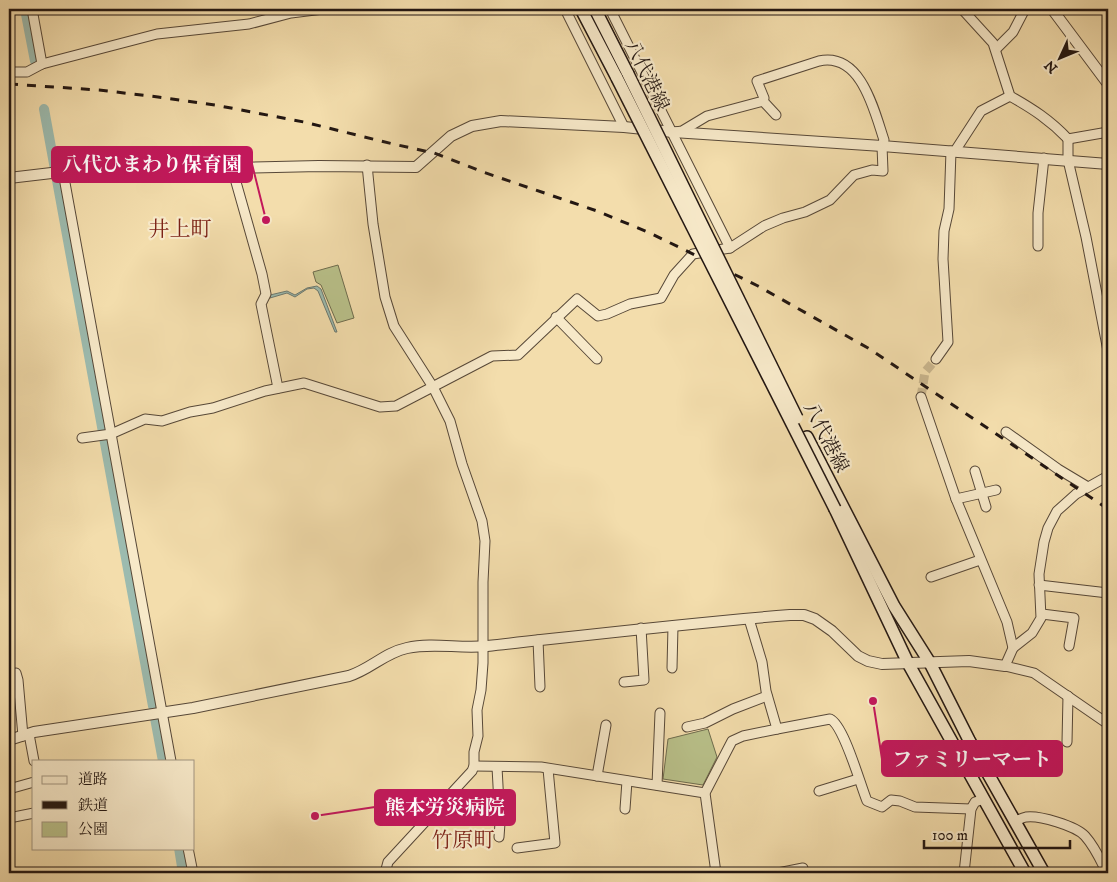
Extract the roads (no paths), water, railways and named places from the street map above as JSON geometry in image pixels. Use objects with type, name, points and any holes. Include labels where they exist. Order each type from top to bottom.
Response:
[{"type":"main road","name":"八代港線","points":[[581,9],[622,76],[894,606],[930,664],[1044,873]]},
{"type":"main road","name":"八代港線","points":[[595,9],[622,76],[908,663],[1026,873]]},
{"type":"street","points":[[32,9],[42,64]]},
{"type":"street","points":[[9,72],[27,72],[42,64],[157,34],[248,24],[291,13],[323,9]]},
{"type":"street","points":[[565,9],[624,127]]},
{"type":"street","points":[[610,9],[730,248]]},
{"type":"street","points":[[962,9],[988,37],[996,49],[1010,96],[1034,109],[1054,124],[1068,139],[1068,160],[1086,237],[1108,352]]},
{"type":"street","points":[[996,49],[1013,32],[1025,9]]},
{"type":"street","points":[[1052,9],[1108,84]]},
{"type":"street","points":[[82,438],[111,434],[145,419],[162,421],[190,412],[213,408],[265,391],[304,383],[380,407],[396,406],[492,356],[518,355],[576,299],[598,316],[630,304],[661,298],[674,275],[694,254],[730,248],[764,226],[783,218],[806,212],[830,200],[854,175],[872,170],[883,171],[882,146],[884,140],[867,90],[844,64],[828,60],[819,61],[757,81],[764,98],[763,101],[776,115]]},
{"type":"street","points":[[936,359],[948,342],[943,259],[944,231],[949,209],[953,151],[981,111],[1010,96]]},
{"type":"street","points":[[673,132],[682,131],[706,116],[763,101]]},
{"type":"street","points":[[13,178],[62,172],[367,165],[395,168],[416,167],[451,136],[472,126],[501,121],[624,127],[1108,164]]},
{"type":"street","points":[[1068,139],[1108,132]]},
{"type":"street","points":[[1038,246],[1038,213],[1044,158]]},
{"type":"street","points":[[367,165],[373,224],[385,297],[394,326],[434,387],[450,421],[462,464],[482,521],[485,541],[481,690],[477,710],[478,736],[474,752],[474,766],[472,771],[388,862],[385,873]]},
{"type":"street","points":[[232,168],[262,274],[266,294],[261,304],[278,388]]},
{"type":"street","points":[[62,172],[171,760]]},
{"type":"street","points":[[556,317],[597,359]]},
{"type":"street","points":[[921,397],[956,499],[1007,622],[1013,648]]},
{"type":"street","points":[[1006,432],[1058,469],[1088,487]]},
{"type":"street","points":[[976,471],[986,507]]},
{"type":"street","points":[[1005,666],[1013,648],[1032,633],[1038,625],[1042,614],[1039,574],[1048,528],[1058,511],[1076,494],[1108,476]]},
{"type":"street","points":[[956,499],[996,490]]},
{"type":"street","points":[[931,577],[980,560]]},
{"type":"street","points":[[1039,585],[1108,593]]},
{"type":"street","points":[[1042,614],[1074,618],[1069,646]]},
{"type":"street","points":[[9,740],[26,735],[193,708],[349,676],[363,671],[391,653],[409,647],[483,647],[642,628],[804,615],[815,619],[832,631],[858,656],[868,661],[882,664],[930,664],[968,661],[1005,666],[1034,673],[1108,724]]},
{"type":"street","points":[[749,619],[762,662],[767,696],[776,728]]},
{"type":"street","points":[[672,668],[673,626]]},
{"type":"street","points":[[624,682],[644,680],[642,628]]},
{"type":"street","points":[[538,640],[540,687]]},
{"type":"street","points":[[9,674],[16,673],[26,735],[34,760]]},
{"type":"street","points":[[688,727],[705,723],[732,709],[767,696]]},
{"type":"street","points":[[1067,742],[1068,696]]},
{"type":"street","points":[[657,785],[660,713]]},
{"type":"street","points":[[716,873],[705,793],[732,741],[743,736],[776,728],[786,728],[830,719],[837,724],[850,752],[867,801],[882,807],[891,800],[900,801],[915,807],[971,809]]},
{"type":"street","points":[[597,776],[606,725]]},
{"type":"street","points":[[474,766],[548,769],[705,793]]},
{"type":"street","points":[[497,767],[499,837]]},
{"type":"street","points":[[521,850],[555,843],[548,769]]},
{"type":"street","points":[[819,791],[858,779]]},
{"type":"street","points":[[625,809],[626,780]]},
{"type":"street","points":[[9,789],[32,783]]},
{"type":"street","points":[[964,873],[971,809],[975,802],[984,799]]},
{"type":"street","points":[[9,818],[32,813]]},
{"type":"street","points":[[1014,821],[1027,817],[1054,821],[1076,829],[1084,835],[1105,859],[1107,873]]},
{"type":"street","points":[[188,850],[193,873]]},
{"type":"street","points":[[778,873],[803,868]]},
{"type":"waterway","points":[[25,9],[35,61]]},
{"type":"waterway","points":[[44,109],[153,706]]},
{"type":"waterway","points":[[155,718],[163,760]]},
{"type":"waterway","points":[[179,850],[183,873]]},
{"type":"tunnel","points":[[921,397],[925,372],[936,359]]},
{"type":"railway","points":[[9,84],[99,90],[158,97],[215,105],[304,122],[434,153],[597,211],[650,233],[758,286],[868,348],[1108,509]]},
{"type":"place","name":"八代ひまわり保育園","points":[[266,220]]},
{"type":"place","name":"ファミリーマート","points":[[873,701]]},
{"type":"place","name":"熊本労災病院","points":[[315,816]]},
{"type":"district","name":"井上町","points":[[180,229]]},
{"type":"district","name":"竹原町","points":[[463,840]]}]
